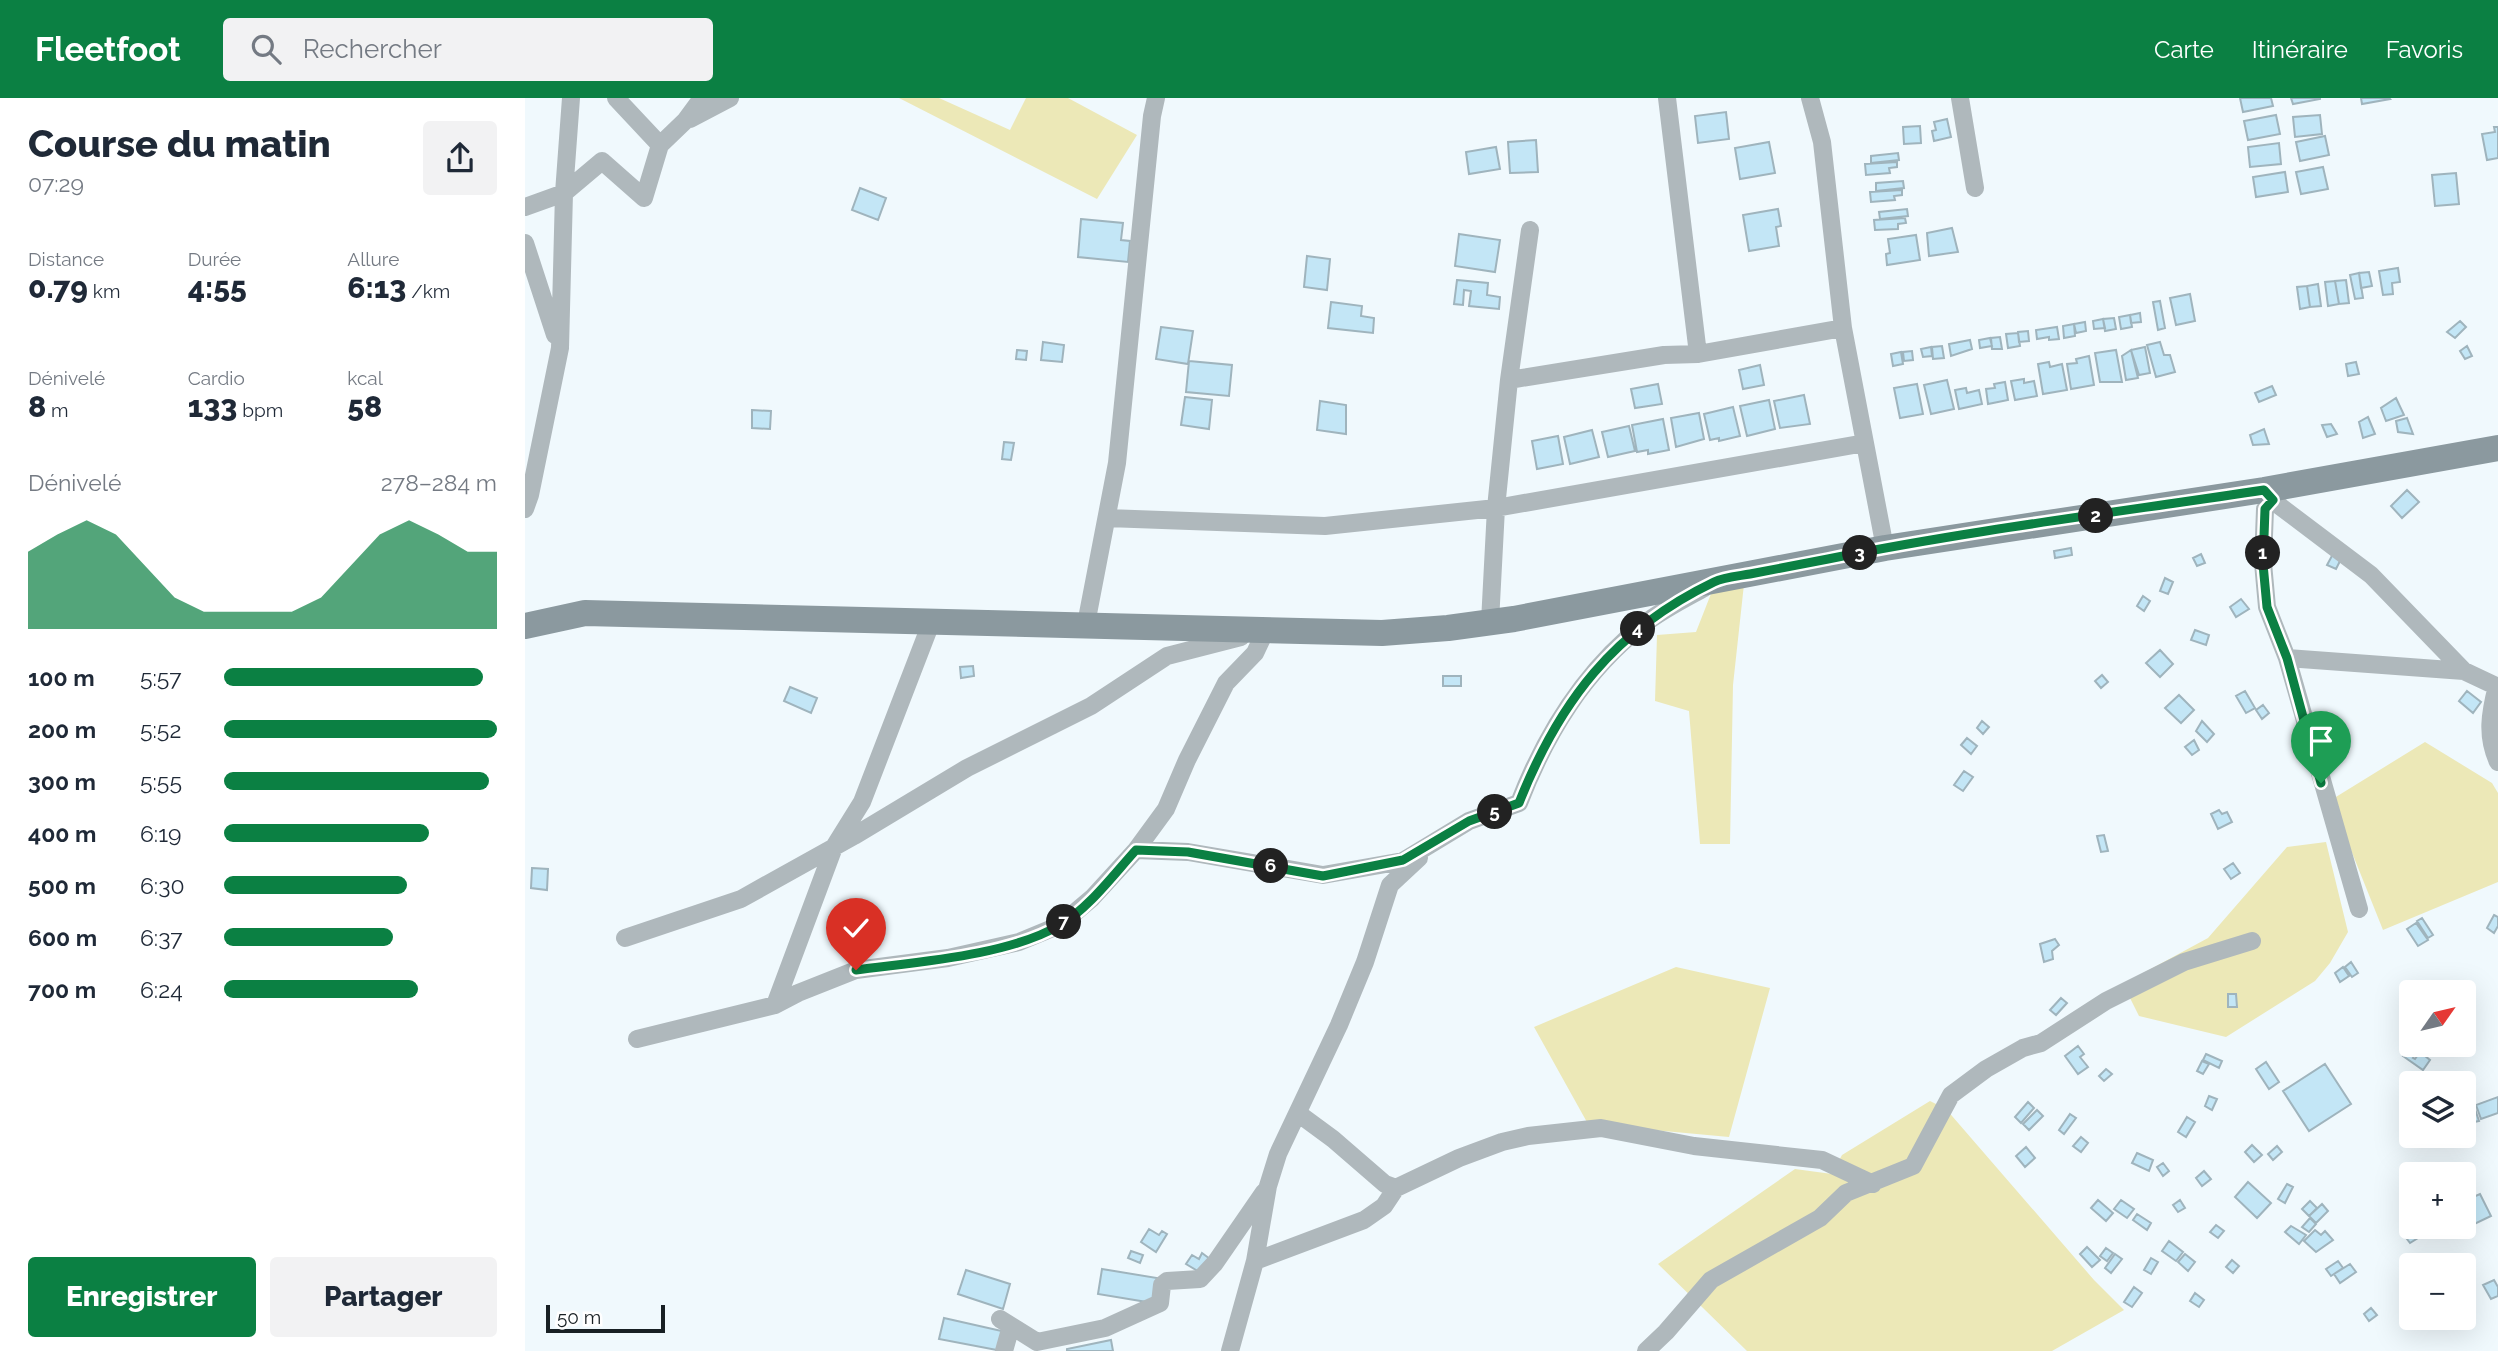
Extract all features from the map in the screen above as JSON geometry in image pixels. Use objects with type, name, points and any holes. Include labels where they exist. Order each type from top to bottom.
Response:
[{"type":"street","points":[[525,509],[559,348],[564,193],[571,98]]},
{"type":"street","points":[[616,98],[660,145]]},
{"type":"street","points":[[525,207],[564,193],[602,161],[644,198],[660,145],[685,121],[702,98]]},
{"type":"street","points":[[685,121],[730,98]]},
{"type":"street","points":[[1086,624],[1117,463],[1156,98]]},
{"type":"street","points":[[1667,98],[1698,354]]},
{"type":"street","points":[[1810,98],[1822,142],[1843,328],[1885,548]]},
{"type":"street","points":[[1960,98],[1975,188]]},
{"type":"street","points":[[1490,622],[1496,508],[1509,380],[1530,230]]},
{"type":"street","points":[[525,243],[559,348]]},
{"type":"street","points":[[1509,380],[1664,355],[1698,354],[1843,328]]},
{"type":"street","points":[[1107,518],[1325,526],[1496,508],[1865,443]]},
{"type":"street","points":[[525,626],[585,613],[1382,633],[1448,628],[1885,548],[2269,495],[2498,448]]},
{"type":"street","points":[[2269,495],[2265,509],[2263,564],[2267,607],[2287,658],[2359,909]]},
{"type":"street","points":[[2269,495],[2371,575],[2464,671]]},
{"type":"street","points":[[1136,850],[1188,852],[1323,876],[1403,860],[1469,821],[1519,803],[1550,734],[1581,687],[1610,654],[1646,623],[1716,581]]},
{"type":"street","points":[[775,1005],[835,847],[862,802],[931,623]]},
{"type":"street","points":[[625,938],[741,899],[835,847],[967,768],[1091,706],[1167,656],[1266,630]]},
{"type":"street","points":[[637,1039],[775,1005],[856,970],[972,953],[1019,943],[1061,925],[1092,898],[1136,850],[1166,808],[1226,683],[1255,653],[1266,630]]},
{"type":"street","points":[[2287,658],[2464,671],[2497,686],[2489,714],[2491,748],[2498,762]]},
{"type":"street","points":[[1230,1351],[1255,1261],[1268,1186],[1278,1154],[1299,1114],[1365,962],[1390,885],[1442,836]]},
{"type":"street","points":[[1646,1351],[1667,1332],[1711,1280],[1820,1218],[1846,1193],[1913,1166],[1951,1095],[1986,1069],[2024,1048],[2041,1043],[2106,1001],[2185,962],[2252,941]]},
{"type":"street","points":[[1299,1114],[1385,1184],[1396,1188]]},
{"type":"street","points":[[1255,1261],[1364,1220],[1384,1206],[1396,1188],[1459,1158],[1502,1142],[1528,1136],[1601,1128],[1694,1146],[1822,1160],[1873,1184]]},
{"type":"street","points":[[1005,1351],[1006,1322],[1032,1348],[1105,1328],[1160,1303],[1162,1285],[1167,1281],[1200,1279],[1215,1264],[1268,1186]]},
{"type":"shaded area","points":[[899,98],[939,98],[1010,130],[1026,98],[1068,98],[1137,135],[1097,199]]},
{"type":"shaded area","points":[[1745,575],[1733,685],[1730,844],[1700,844],[1689,711],[1655,701],[1657,635],[1696,632],[1716,581]]},
{"type":"shaded area","points":[[2425,742],[2492,783],[2498,793],[2498,882],[2383,930],[2331,800]]},
{"type":"shaded area","points":[[2326,842],[2348,932],[2330,963],[2315,981],[2226,1037],[2139,1016],[2123,984],[2208,938],[2287,847]]},
{"type":"shaded area","points":[[1676,967],[1770,988],[1729,1137],[1588,1124],[1534,1027]]},
{"type":"shaded area","points":[[1930,1101],[1946,1109],[2094,1280],[2124,1310],[2052,1351],[1747,1351],[1658,1264],[1795,1169],[1832,1174],[1842,1155]]},
{"type":"building","points":[[2240,98],[2271,98],[2273,106],[2243,112]]},
{"type":"building","points":[[2291,98],[2320,98],[2320,99],[2293,104]]},
{"type":"building","points":[[2361,98],[2389,98],[2390,99],[2362,104]]},
{"type":"building","points":[[1726,112],[1729,139],[1698,143],[1695,116]]},
{"type":"building","points":[[2276,115],[2280,134],[2248,140],[2244,121]]},
{"type":"building","points":[[2320,115],[2322,134],[2295,137],[2293,117]]},
{"type":"building","points":[[1947,119],[1951,137],[1934,141],[1934,122]]},
{"type":"building","points":[[1920,126],[1921,143],[1904,144],[1903,127]]},
{"type":"building","points":[[2494,127],[2498,127],[2498,158],[2487,160],[2482,134],[2495,132]]},
{"type":"building","points":[[2325,136],[2329,155],[2300,161],[2296,142]]},
{"type":"building","points":[[1536,140],[1538,172],[1510,173],[1508,142]]},
{"type":"building","points":[[1769,142],[1775,173],[1740,179],[1735,148]]},
{"type":"building","points":[[2279,143],[2281,164],[2250,167],[2248,147]]},
{"type":"building","points":[[1496,147],[1500,169],[1469,174],[1466,152]]},
{"type":"building","points":[[1898,153],[1899,160],[1871,163],[1871,156]]},
{"type":"building","points":[[1897,162],[1897,167],[1889,168],[1890,173],[1866,175],[1865,164]]},
{"type":"building","points":[[2323,167],[2328,189],[2301,194],[2296,172]]},
{"type":"building","points":[[2285,172],[2288,192],[2256,197],[2253,177]]},
{"type":"building","points":[[2456,173],[2459,204],[2435,206],[2432,175]]},
{"type":"building","points":[[1903,181],[1904,188],[1876,191],[1876,183]]},
{"type":"building","points":[[860,188],[886,198],[878,220],[852,210]]},
{"type":"building","points":[[1902,190],[1902,195],[1894,196],[1895,200],[1871,202],[1870,192]]},
{"type":"building","points":[[1778,209],[1781,226],[1776,227],[1779,246],[1749,251],[1743,215]]},
{"type":"building","points":[[1907,209],[1908,216],[1880,219],[1879,212]]},
{"type":"building","points":[[1905,218],[1906,223],[1898,224],[1898,229],[1875,230],[1874,220]]},
{"type":"building","points":[[1081,219],[1123,223],[1121,240],[1130,241],[1128,262],[1078,257]]},
{"type":"building","points":[[1952,228],[1958,252],[1929,256],[1927,233]]},
{"type":"building","points":[[1459,234],[1500,240],[1495,272],[1455,266]]},
{"type":"building","points":[[1916,235],[1920,260],[1887,265],[1886,254],[1890,253],[1888,239]]},
{"type":"building","points":[[1307,256],[1330,259],[1327,290],[1304,287]]},
{"type":"building","points":[[2398,268],[2400,282],[2392,283],[2393,294],[2383,295],[2379,271]]},
{"type":"building","points":[[2369,272],[2372,286],[2361,288],[2359,273]]},
{"type":"building","points":[[2359,273],[2363,298],[2355,299],[2350,275]]},
{"type":"building","points":[[1457,280],[1488,283],[1487,295],[1500,297],[1499,309],[1469,306],[1471,291],[1464,290],[1463,305],[1454,304]]},
{"type":"building","points":[[2346,280],[2349,303],[2339,304],[2335,281]]},
{"type":"building","points":[[2335,281],[2339,304],[2328,306],[2325,282]]},
{"type":"building","points":[[2318,284],[2321,306],[2310,307],[2307,286]]},
{"type":"building","points":[[2307,286],[2310,307],[2300,309],[2297,287]]},
{"type":"building","points":[[2190,294],[2195,321],[2176,325],[2170,298]]},
{"type":"building","points":[[2160,301],[2165,328],[2158,330],[2153,302]]},
{"type":"building","points":[[1331,302],[1362,306],[1361,316],[1374,318],[1373,333],[1328,328]]},
{"type":"building","points":[[2140,313],[2141,322],[2131,323],[2130,315]]},
{"type":"building","points":[[2130,315],[2132,327],[2121,329],[2119,317]]},
{"type":"building","points":[[2114,318],[2116,329],[2105,331],[2103,319]]},
{"type":"building","points":[[2103,319],[2105,328],[2094,329],[2093,321]]},
{"type":"building","points":[[2460,321],[2466,327],[2455,338],[2447,332]]},
{"type":"building","points":[[2085,322],[2086,331],[2076,333],[2074,324]]},
{"type":"building","points":[[2074,324],[2075,336],[2064,338],[2063,326]]},
{"type":"building","points":[[1161,327],[1193,331],[1188,364],[1156,359]]},
{"type":"building","points":[[2057,327],[2059,339],[2037,339],[2036,330]]},
{"type":"building","points":[[2028,331],[2029,341],[2019,342],[2018,332]]},
{"type":"building","points":[[2018,333],[2020,346],[2008,348],[2006,334]]},
{"type":"building","points":[[2000,337],[2002,349],[1992,349],[1991,338]]},
{"type":"building","points":[[1990,338],[1992,346],[1980,348],[1979,340]]},
{"type":"building","points":[[1970,340],[1972,349],[1951,356],[1949,344]]},
{"type":"building","points":[[1043,342],[1064,345],[1062,362],[1041,360]]},
{"type":"building","points":[[2160,342],[2164,355],[2170,355],[2175,372],[2156,377],[2147,345]]},
{"type":"building","points":[[1942,346],[1944,358],[1933,359],[1932,347]]},
{"type":"building","points":[[2467,346],[2472,356],[2465,359],[2460,351]]},
{"type":"building","points":[[1931,347],[1932,356],[1923,357],[1921,349]]},
{"type":"building","points":[[2145,347],[2150,373],[2139,375],[2131,350]]},
{"type":"building","points":[[1017,350],[1027,351],[1026,360],[1016,359]]},
{"type":"building","points":[[2116,350],[2122,382],[2100,382],[2095,353]]},
{"type":"building","points":[[2131,350],[2138,378],[2126,380],[2122,356]]},
{"type":"building","points":[[1912,351],[1913,360],[1904,361],[1903,352]]},
{"type":"building","points":[[1901,352],[1903,364],[1893,366],[1891,354]]},
{"type":"building","points":[[2089,356],[2094,385],[2071,389],[2067,364],[2077,363],[2076,359]]},
{"type":"building","points":[[1189,361],[1232,365],[1229,396],[1186,392]]},
{"type":"building","points":[[2049,362],[2050,367],[2062,364],[2067,390],[2043,394],[2038,364]]},
{"type":"building","points":[[2356,362],[2359,374],[2348,376],[2346,364]]},
{"type":"building","points":[[1760,365],[1764,385],[1743,389],[1739,370]]},
{"type":"building","points":[[2024,379],[2024,383],[2034,381],[2037,396],[2015,400],[2011,381]]},
{"type":"building","points":[[1947,380],[1954,409],[1931,414],[1924,385]]},
{"type":"building","points":[[2005,382],[2008,400],[1988,404],[1986,389],[1995,388],[1994,384]]},
{"type":"building","points":[[1658,384],[1662,404],[1635,408],[1631,389]]},
{"type":"building","points":[[1917,384],[1923,414],[1900,418],[1894,388]]},
{"type":"building","points":[[2272,386],[2276,395],[2259,402],[2255,393]]},
{"type":"building","points":[[1966,388],[1967,393],[1979,390],[1982,404],[1959,409],[1955,390]]},
{"type":"building","points":[[1804,395],[1810,424],[1780,428],[1774,401]]},
{"type":"building","points":[[1185,397],[1212,400],[1209,429],[1181,425]]},
{"type":"building","points":[[2396,398],[2404,415],[2386,421],[2381,408]]},
{"type":"building","points":[[1769,400],[1775,429],[1747,436],[1740,406]]},
{"type":"building","points":[[1320,401],[1346,405],[1346,434],[1317,430]]},
{"type":"building","points":[[1733,407],[1740,436],[1719,441],[1719,438],[1710,440],[1704,414]]},
{"type":"building","points":[[752,410],[771,411],[770,429],[752,428]]},
{"type":"building","points":[[1699,413],[1704,439],[1676,447],[1671,418]]},
{"type":"building","points":[[2368,417],[2375,434],[2363,438],[2359,422]]},
{"type":"building","points":[[2407,418],[2413,434],[2398,432],[2396,421]]},
{"type":"building","points":[[1663,419],[1669,450],[1648,454],[1648,450],[1637,452],[1632,425]]},
{"type":"building","points":[[2331,424],[2337,434],[2327,437],[2322,425]]},
{"type":"building","points":[[1629,426],[1635,451],[1608,457],[1602,432]]},
{"type":"building","points":[[2264,429],[2269,444],[2253,445],[2250,435]]},
{"type":"building","points":[[1592,430],[1599,457],[1570,464],[1564,437]]},
{"type":"building","points":[[1558,436],[1563,464],[1537,469],[1532,441]]},
{"type":"building","points":[[1004,442],[1014,443],[1011,460],[1002,459]]},
{"type":"building","points":[[2407,490],[2419,502],[2402,518],[2391,506]]},
{"type":"building","points":[[2071,548],[2072,555],[2055,558],[2054,551]]},
{"type":"building","points":[[2201,554],[2205,563],[2197,566],[2193,558]]},
{"type":"building","points":[[2333,554],[2341,559],[2336,569],[2327,565]]},
{"type":"building","points":[[2165,578],[2173,582],[2168,594],[2160,591]]},
{"type":"building","points":[[2143,596],[2150,601],[2144,611],[2137,606]]},
{"type":"building","points":[[2241,599],[2249,609],[2236,617],[2230,607]]},
{"type":"building","points":[[2195,630],[2209,635],[2206,645],[2191,640]]},
{"type":"building","points":[[2160,650],[2173,664],[2160,677],[2146,663]]},
{"type":"building","points":[[973,666],[974,676],[961,678],[960,667]]},
{"type":"building","points":[[2102,675],[2108,682],[2101,688],[2095,681]]},
{"type":"building","points":[[1443,676],[1461,676],[1461,686],[1443,686]]},
{"type":"building","points":[[790,687],[817,698],[811,713],[784,701]]},
{"type":"building","points":[[2245,691],[2255,708],[2246,713],[2236,696]]},
{"type":"building","points":[[2467,691],[2481,702],[2473,713],[2459,701]]},
{"type":"building","points":[[2179,695],[2194,710],[2181,723],[2165,708]]},
{"type":"building","points":[[2263,705],[2269,713],[2262,719],[2256,710]]},
{"type":"building","points":[[1982,721],[1989,727],[1983,734],[1977,728]]},
{"type":"building","points":[[2202,721],[2214,734],[2207,742],[2196,731]]},
{"type":"building","points":[[1967,738],[1977,746],[1971,754],[1961,745]]},
{"type":"building","points":[[2194,740],[2199,750],[2192,755],[2185,747]]},
{"type":"building","points":[[1964,771],[1973,777],[1963,791],[1954,785]]},
{"type":"building","points":[[2219,810],[2222,814],[2227,812],[2232,822],[2218,829],[2211,814]]},
{"type":"building","points":[[2104,835],[2108,851],[2101,852],[2097,836]]},
{"type":"building","points":[[2233,863],[2240,873],[2231,879],[2224,869]]},
{"type":"building","points":[[532,868],[548,869],[547,890],[531,888]]},
{"type":"building","points":[[2494,915],[2498,917],[2498,926],[2494,933],[2487,928]]},
{"type":"building","points":[[2422,918],[2433,935],[2428,938],[2417,921]]},
{"type":"building","points":[[2416,923],[2428,940],[2418,946],[2407,929]]},
{"type":"building","points":[[2055,939],[2059,945],[2052,951],[2053,959],[2044,962],[2040,944]]},
{"type":"building","points":[[2351,962],[2358,973],[2352,977],[2345,967]]},
{"type":"building","points":[[2343,967],[2349,976],[2340,982],[2335,973]]},
{"type":"building","points":[[2228,994],[2236,994],[2237,1007],[2228,1007]]},
{"type":"building","points":[[2061,998],[2067,1003],[2056,1015],[2050,1010]]},
{"type":"building","points":[[2078,1046],[2084,1054],[2080,1057],[2088,1067],[2078,1074],[2065,1056]]},
{"type":"building","points":[[2206,1054],[2222,1061],[2219,1068],[2203,1060]]},
{"type":"building","points":[[2404,1057],[2426,1057],[2430,1060],[2423,1070]]},
{"type":"building","points":[[2202,1061],[2209,1064],[2203,1074],[2197,1071]]},
{"type":"building","points":[[2266,1062],[2279,1082],[2269,1089],[2256,1069]]},
{"type":"building","points":[[2325,1064],[2351,1104],[2309,1131],[2283,1091]]},
{"type":"building","points":[[2106,1069],[2112,1074],[2104,1081],[2099,1076]]},
{"type":"building","points":[[2209,1096],[2217,1099],[2212,1110],[2205,1106]]},
{"type":"building","points":[[2498,1097],[2498,1113],[2481,1119],[2476,1105]]},
{"type":"building","points":[[2028,1102],[2034,1108],[2021,1123],[2015,1117]]},
{"type":"building","points":[[2037,1110],[2043,1116],[2029,1130],[2023,1124]]},
{"type":"building","points":[[2070,1114],[2076,1118],[2064,1134],[2059,1130]]},
{"type":"building","points":[[2187,1117],[2195,1122],[2186,1137],[2178,1132]]},
{"type":"building","points":[[2081,1137],[2088,1143],[2081,1152],[2073,1146]]},
{"type":"building","points":[[2252,1145],[2262,1155],[2254,1162],[2245,1152]]},
{"type":"building","points":[[2277,1146],[2282,1152],[2273,1160],[2268,1154]]},
{"type":"building","points":[[2026,1147],[2035,1158],[2025,1167],[2016,1156]]},
{"type":"building","points":[[2137,1153],[2153,1160],[2149,1171],[2132,1163]]},
{"type":"building","points":[[2163,1163],[2169,1171],[2163,1176],[2157,1167]]},
{"type":"building","points":[[2204,1171],[2211,1179],[2202,1186],[2196,1178]]},
{"type":"building","points":[[2248,1182],[2271,1203],[2257,1218],[2235,1197]]},
{"type":"building","points":[[2287,1184],[2293,1187],[2285,1203],[2278,1199]]},
{"type":"building","points":[[2480,1194],[2491,1216],[2476,1223],[2476,1196]]},
{"type":"building","points":[[2098,1200],[2113,1213],[2106,1221],[2091,1208]]},
{"type":"building","points":[[2121,1200],[2134,1209],[2127,1218],[2114,1209]]},
{"type":"building","points":[[2180,1200],[2185,1208],[2178,1212],[2173,1205]]},
{"type":"building","points":[[2310,1201],[2317,1208],[2309,1216],[2302,1209]]},
{"type":"building","points":[[2322,1204],[2328,1211],[2316,1223],[2309,1216]]},
{"type":"building","points":[[2137,1214],[2151,1223],[2147,1230],[2133,1220]]},
{"type":"building","points":[[2310,1218],[2316,1224],[2309,1232],[2302,1227]]},
{"type":"building","points":[[2216,1225],[2224,1231],[2218,1238],[2210,1232]]},
{"type":"building","points":[[2291,1226],[2306,1235],[2299,1244],[2285,1232]]},
{"type":"building","points":[[1149,1229],[1159,1235],[1162,1231],[1167,1234],[1156,1252],[1141,1242]]},
{"type":"building","points":[[2315,1230],[2321,1235],[2325,1231],[2333,1240],[2316,1252],[2304,1241]]},
{"type":"building","points":[[2169,1241],[2183,1252],[2176,1261],[2162,1251]]},
{"type":"building","points":[[2087,1247],[2100,1260],[2092,1267],[2080,1254]]},
{"type":"building","points":[[2106,1248],[2113,1253],[2107,1261],[2100,1256]]},
{"type":"building","points":[[1131,1251],[1143,1255],[1140,1263],[1128,1258]]},
{"type":"building","points":[[1202,1253],[1210,1259],[1201,1273],[1186,1264],[1192,1255],[1199,1259]]},
{"type":"building","points":[[2115,1254],[2122,1259],[2111,1273],[2105,1268]]},
{"type":"building","points":[[2185,1254],[2195,1262],[2188,1271],[2178,1262]]},
{"type":"building","points":[[2151,1258],[2158,1262],[2151,1274],[2144,1270]]},
{"type":"building","points":[[2232,1260],[2239,1266],[2233,1273],[2226,1267]]},
{"type":"building","points":[[2338,1261],[2343,1268],[2331,1276],[2326,1269]]},
{"type":"building","points":[[2350,1264],[2356,1272],[2340,1283],[2334,1274]]},
{"type":"building","points":[[1102,1269],[1157,1278],[1153,1303],[1098,1294]]},
{"type":"building","points":[[966,1270],[1010,1284],[1003,1309],[958,1294]]},
{"type":"building","points":[[2494,1280],[2498,1287],[2498,1296],[2491,1299],[2483,1285]]},
{"type":"building","points":[[2134,1287],[2142,1293],[2132,1307],[2124,1302]]},
{"type":"building","points":[[2195,1293],[2204,1300],[2199,1307],[2190,1301]]},
{"type":"building","points":[[2371,1308],[2377,1315],[2369,1321],[2364,1314]]},
{"type":"building","points":[[944,1318],[1006,1332],[1002,1351],[939,1339]]},
{"type":"building","points":[[1111,1340],[1113,1351],[1067,1351],[1067,1349]]},
{"type":"route","points":[[856,970],[948,958],[1019,943],[1061,925],[1092,898],[1136,850],[1188,852],[1323,876],[1403,860],[1469,821],[1519,803],[1550,734],[1581,687],[1610,654],[1646,623],[1716,581],[1885,548],[2264,490],[2273,500],[2265,509],[2263,564],[2267,607],[2287,658],[2321,783]]}]
